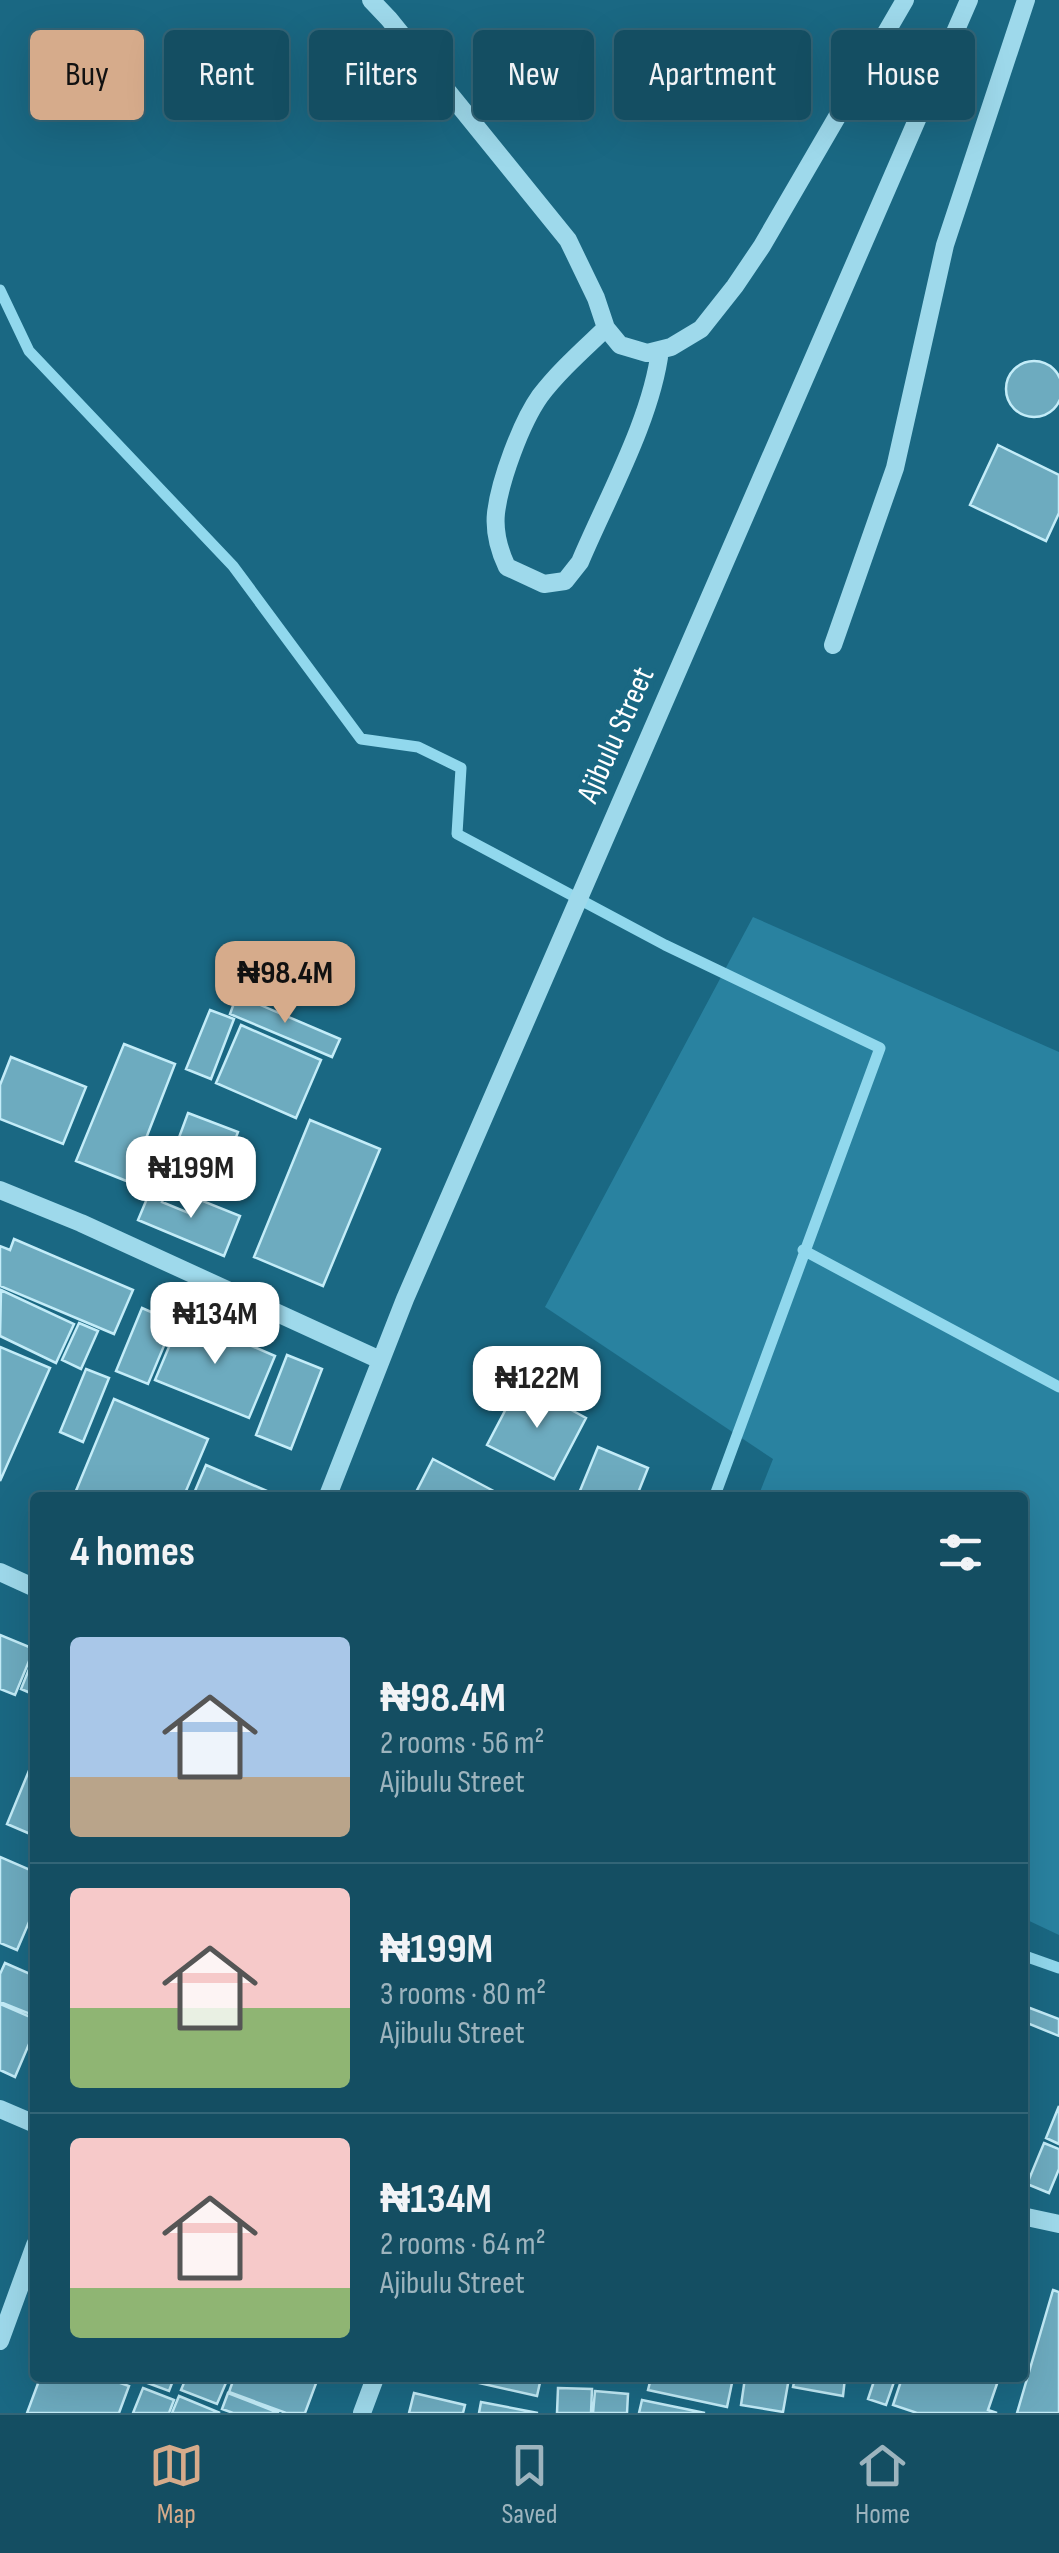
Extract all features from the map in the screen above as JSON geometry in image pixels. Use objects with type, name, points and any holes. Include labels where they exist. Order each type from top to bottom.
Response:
[{"type":"street","points":[[371,0],[568,240],[606,328],[620,344],[647,353],[671,348],[701,328],[735,286],[905,0]]},
{"type":"street","name":"Ajibulu Street","points":[[329,1492],[405,1300],[606,831],[969,0]]},
{"type":"street","points":[[833,645],[895,468],[945,245],[1026,0]]},
{"type":"street","points":[[606,328],[559,373],[522,428],[496,514],[497,540],[507,567],[514,572],[553,584],[573,575],[644,412],[657,374],[660,350]]},
{"type":"street","points":[[0,1190],[380,1360]]},
{"type":"street","points":[[0,1572],[30,1586]]},
{"type":"street","points":[[0,2109],[30,2122]]},
{"type":"street","points":[[1028,2217],[1059,2224]]},
{"type":"street","points":[[0,2342],[30,2259]]},
{"type":"street","points":[[362,2413],[373,2382]]},
{"type":"shaded area","points":[[753,917],[1059,1052],[1059,1935],[1028,1920],[1028,1492],[760,1492],[773,1459],[545,1307]]},
{"type":"building","points":[[1034,361],[1054,369],[1060,378],[1060,400],[1054,409],[1034,417],[1014,409],[1006,389],[1014,369]]},
{"type":"building","points":[[998,445],[1059,475],[1059,513],[1046,541],[970,505]]},
{"type":"building","points":[[237,995],[340,1039],[332,1057],[230,1014]]},
{"type":"building","points":[[210,1010],[234,1019],[211,1079],[186,1069]]},
{"type":"building","points":[[241,1025],[321,1060],[296,1118],[216,1083]]},
{"type":"building","points":[[124,1044],[175,1064],[129,1182],[76,1161]]},
{"type":"building","points":[[11,1057],[86,1087],[63,1144],[0,1119],[0,1085]]},
{"type":"building","points":[[188,1113],[238,1132],[217,1188],[167,1170]]},
{"type":"building","points":[[310,1120],[380,1149],[323,1286],[254,1257]]},
{"type":"building","points":[[154,1182],[168,1188],[162,1202],[191,1214],[198,1199],[240,1216],[224,1256],[138,1220]]},
{"type":"building","points":[[14,1239],[133,1290],[114,1334],[0,1286],[0,1246],[10,1250]]},
{"type":"building","points":[[1,1290],[74,1324],[56,1363],[0,1336]]},
{"type":"building","points":[[142,1308],[174,1322],[148,1384],[116,1371]]},
{"type":"building","points":[[182,1316],[275,1356],[249,1418],[155,1380]]},
{"type":"building","points":[[79,1323],[98,1331],[81,1369],[62,1360]]},
{"type":"building","points":[[0,1347],[50,1368],[0,1481]]},
{"type":"building","points":[[287,1355],[322,1369],[291,1449],[256,1435]]},
{"type":"building","points":[[86,1369],[109,1378],[83,1442],[60,1432]]},
{"type":"building","points":[[520,1382],[586,1418],[554,1479],[487,1445]]},
{"type":"building","points":[[114,1399],[208,1439],[186,1492],[75,1492]]},
{"type":"building","points":[[598,1447],[648,1468],[638,1492],[579,1492]]},
{"type":"building","points":[[433,1459],[496,1492],[416,1492]]},
{"type":"building","points":[[206,1465],[269,1492],[195,1492]]},
{"type":"building","points":[[0,1635],[30,1647],[30,1659],[15,1695],[0,1689]]},
{"type":"building","points":[[30,1666],[30,1693],[21,1689]]},
{"type":"building","points":[[30,1768],[30,1834],[7,1824]]},
{"type":"building","points":[[0,1857],[30,1870],[30,1920],[17,1950],[0,1943]]},
{"type":"building","points":[[5,1963],[30,1974],[30,2014],[0,2002],[0,1974]]},
{"type":"building","points":[[0,2004],[30,2017],[30,2042],[15,2077],[0,2070]]},
{"type":"building","points":[[1028,2007],[1059,2019],[1059,2036],[1028,2023]]},
{"type":"building","points":[[1059,2106],[1059,2144],[1046,2138]]},
{"type":"building","points":[[1044,2143],[1059,2149],[1059,2169],[1049,2193],[1028,2182]]},
{"type":"building","points":[[1053,2290],[1059,2292],[1059,2413],[1017,2413]]},
{"type":"building","points":[[39,2382],[118,2382],[129,2386],[119,2413],[27,2413]]},
{"type":"building","points":[[145,2382],[172,2382],[169,2391]]},
{"type":"building","points":[[184,2382],[226,2382],[217,2404],[181,2390]]},
{"type":"building","points":[[233,2382],[317,2382],[305,2413],[286,2413],[229,2392]]},
{"type":"building","points":[[475,2382],[540,2382],[537,2396]]},
{"type":"building","points":[[650,2382],[732,2382],[727,2407],[648,2390]]},
{"type":"building","points":[[744,2382],[788,2382],[783,2412],[741,2405]]},
{"type":"building","points":[[794,2382],[845,2382],[843,2396],[793,2387]]},
{"type":"building","points":[[874,2382],[894,2382],[886,2405],[868,2399]]},
{"type":"building","points":[[901,2382],[998,2382],[988,2410],[997,2413],[917,2413],[893,2405]]},
{"type":"building","points":[[143,2388],[174,2400],[169,2413],[133,2413]]},
{"type":"building","points":[[558,2388],[592,2389],[591,2413],[557,2413]]},
{"type":"building","points":[[595,2391],[628,2394],[627,2413],[593,2413]]},
{"type":"building","points":[[228,2393],[279,2413],[233,2413],[222,2409]]},
{"type":"building","points":[[414,2393],[465,2405],[463,2413],[409,2413]]},
{"type":"building","points":[[179,2396],[220,2413],[172,2413]]},
{"type":"building","points":[[642,2400],[705,2413],[639,2413]]},
{"type":"building","points":[[481,2402],[538,2413],[479,2413]]},
{"type":"waterway","points":[[0,290],[29,351],[233,566],[361,739],[418,747],[461,768],[457,834],[665,945],[880,1048],[716,1492]]},
{"type":"waterway","points":[[803,1250],[1059,1387]]},
{"type":"waterway","points":[[1028,1957],[1059,1968]]}]
